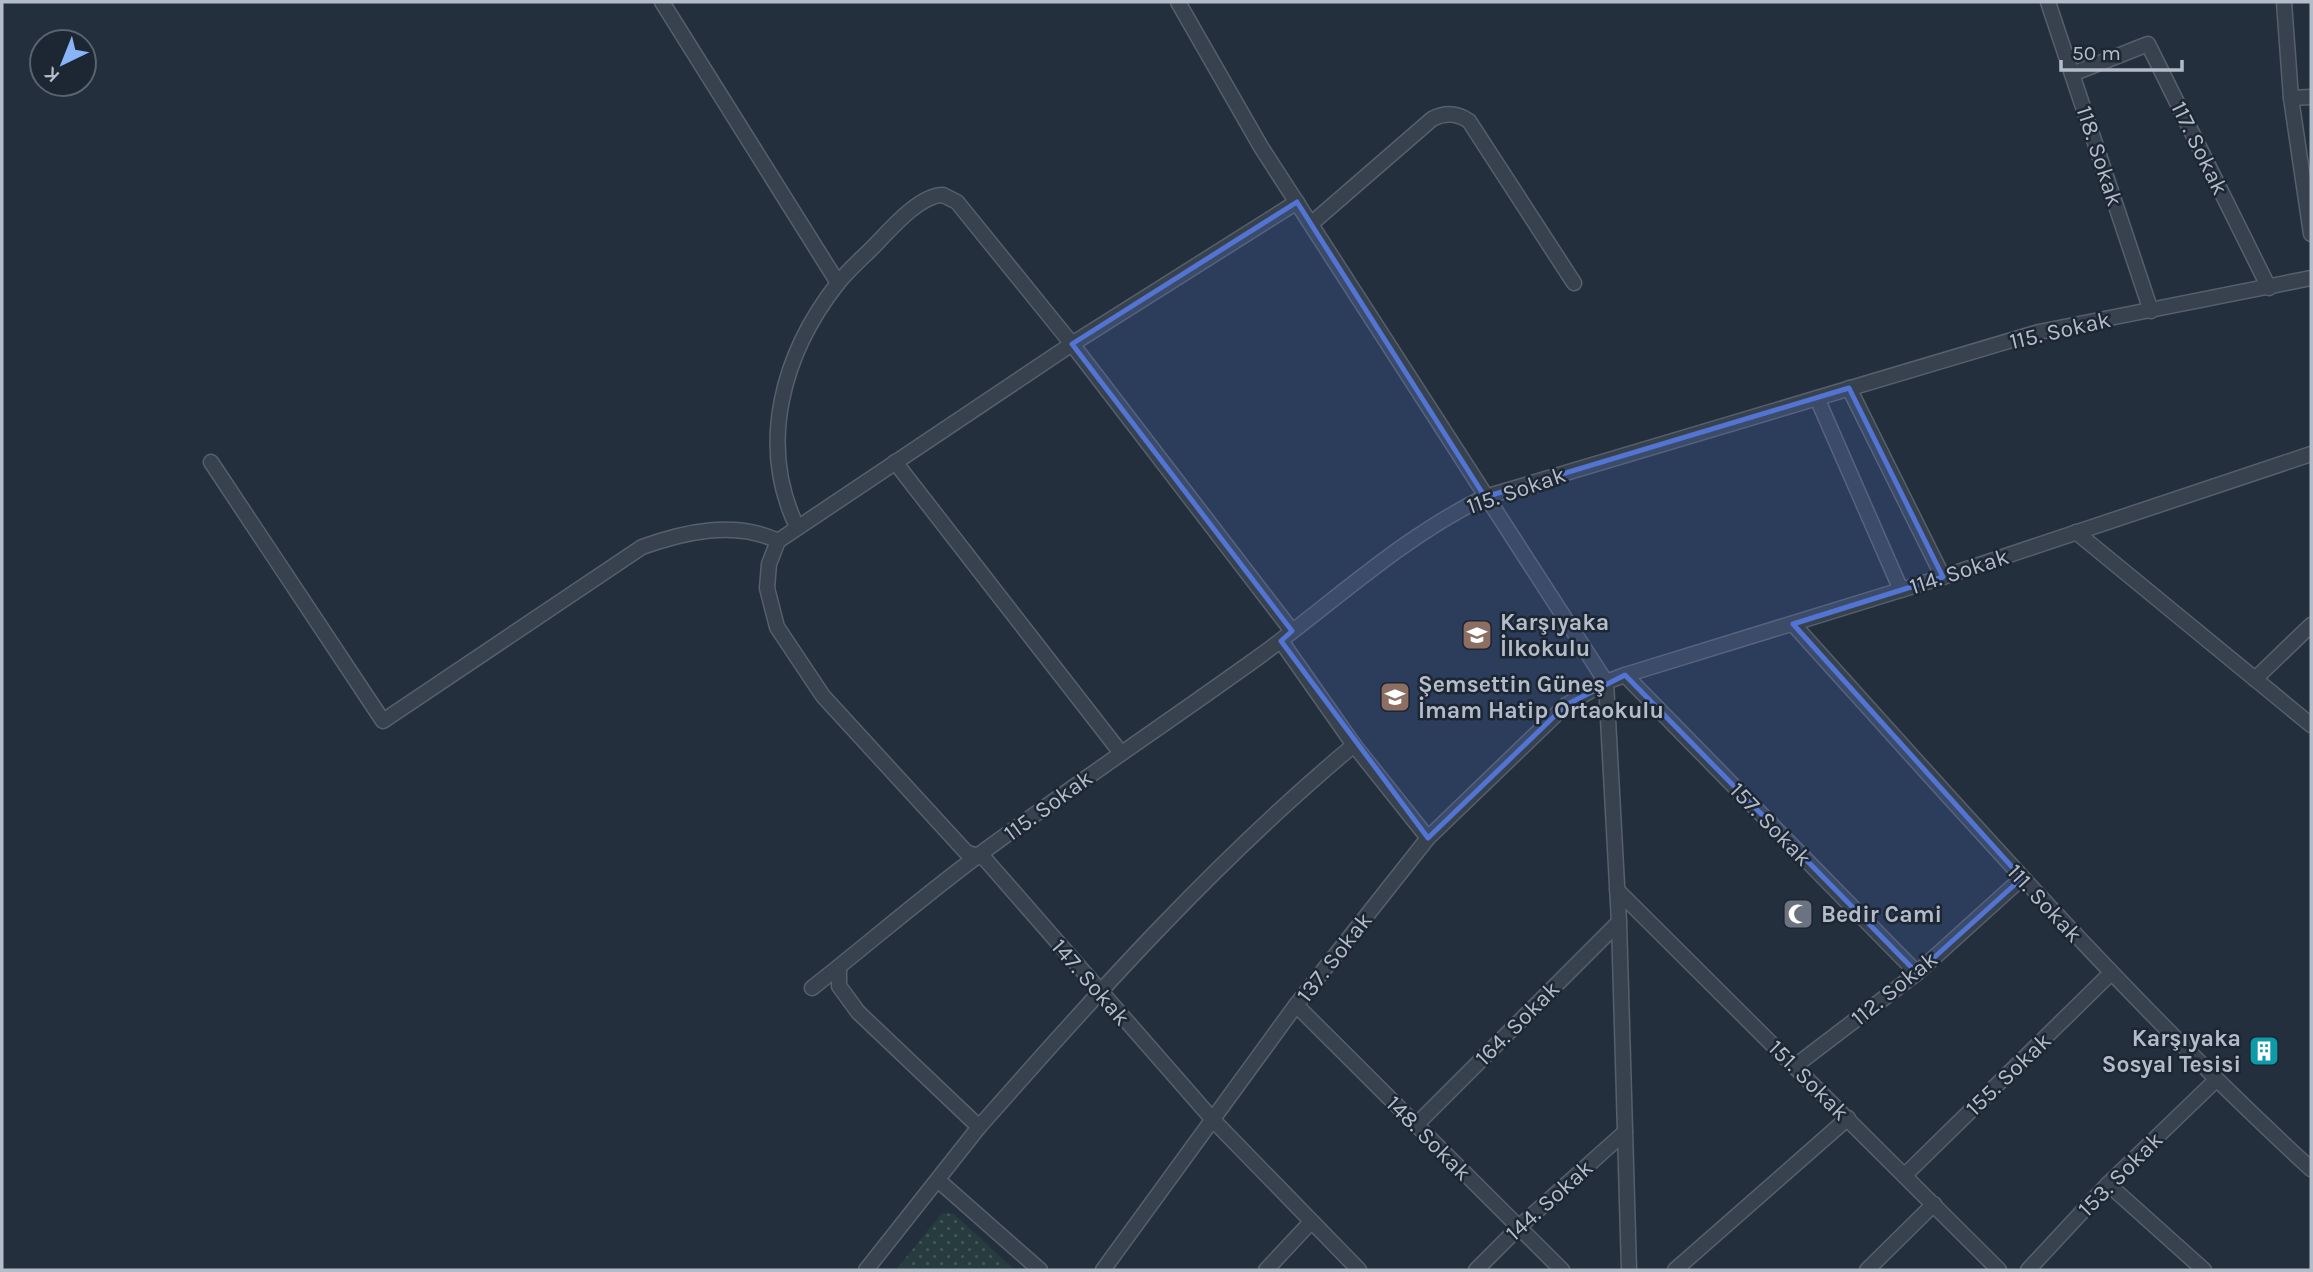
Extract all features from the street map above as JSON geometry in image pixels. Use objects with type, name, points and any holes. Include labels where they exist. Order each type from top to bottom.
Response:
[{"type":"street","points":[[662,2],[838,283]]},
{"type":"street","points":[[1178,2],[1261,147],[1412,377],[1485,497],[1606,682],[1619,922],[1629,1270]]},
{"type":"street","name":"118. Sokak","points":[[2048,2],[2151,311]]},
{"type":"street","points":[[2284,2],[2291,98],[2311,234]]},
{"type":"street","name":"117. Sokak","points":[[2072,74],[2148,44],[2269,288]]},
{"type":"street","points":[[2291,98],[2311,97]]},
{"type":"street","points":[[1311,224],[1432,119],[1445,114],[1458,115],[1469,121],[1574,283]]},
{"type":"street","points":[[797,527],[787,508],[776,432],[778,412],[801,342],[838,283],[890,230],[928,199],[938,195],[948,196],[957,202],[1072,344],[1287,636],[1354,745],[1428,838]]},
{"type":"street","points":[[211,462],[383,722],[642,547],[675,535],[727,530],[760,533],[778,541],[1072,344],[1297,202]]},
{"type":"street","name":"115. Sokak","points":[[813,988],[868,940],[978,856],[1287,636],[1364,573],[1441,519],[1485,497],[2039,332],[2311,278]]},
{"type":"street","points":[[1849,388],[1943,577]]},
{"type":"street","points":[[1817,398],[1901,590]]},
{"type":"street","name":"114. Sokak","points":[[1606,682],[1943,577],[2311,454]]},
{"type":"street","points":[[895,462],[1121,753]]},
{"type":"street","points":[[2076,532],[2311,725]]},
{"type":"street","name":"147. Sokak","points":[[778,541],[767,576],[772,614],[808,678],[966,852],[985,859],[1214,1121],[1310,1223],[1359,1270]]},
{"type":"street","name":"111. Sokak","points":[[1793,624],[2111,973],[2215,1081],[2311,1169]]},
{"type":"street","points":[[2255,679],[2311,625]]},
{"type":"street","name":"157. Sokak","points":[[1625,676],[1917,973]]},
{"type":"street","name":"137. Sokak","points":[[1104,1270],[1296,1005],[1428,838],[1566,705],[1606,682]]},
{"type":"street","points":[[866,1270],[979,1127],[1098,990],[1291,797],[1354,745]]},
{"type":"street","name":"112. Sokak","points":[[1795,1066],[1917,973],[2022,878]]},
{"type":"street","name":"151. Sokak","points":[[1617,890],[1999,1270]]},
{"type":"street","name":"164. Sokak","points":[[1416,1125],[1619,922]]},
{"type":"street","points":[[839,967],[839,986],[858,1012],[979,1127]]},
{"type":"street","name":"155. Sokak","points":[[1905,1175],[2111,973]]},
{"type":"street","name":"148. Sokak","points":[[1296,1005],[1562,1270]]},
{"type":"street","name":"153. Sokak","points":[[2028,1270],[2108,1184],[2215,1081]]},
{"type":"street","points":[[1675,1270],[1848,1118]]},
{"type":"street","name":"144. Sokak","points":[[1476,1270],[1519,1227],[1625,1132]]},
{"type":"street","points":[[939,1181],[1040,1270]]},
{"type":"street","points":[[2108,1184],[2204,1270]]},
{"type":"street","points":[[1867,1270],[1934,1204]]},
{"type":"street","points":[[1266,1270],[1310,1223]]},
{"type":"highlighted area","points":[[1297,202],[1485,497],[1849,388],[1943,577],[1793,624],[2022,878],[1917,973],[1625,675],[1566,705],[1428,838],[1281,641],[1292,631],[1072,344]]},
{"type":"green space","points":[[942,1213],[954,1214],[1015,1270],[896,1270]]},
{"type":"place","name":"Karşıyaka İlkokulu","points":[[1477,635]]},
{"type":"place","name":"Şemsettin Güneş İmam Hatip Ortaokulu","points":[[1395,697]]},
{"type":"place","name":"Bedir Cami","points":[[1798,914]]},
{"type":"place","name":"Karşıyaka Sosyal Tesisi","points":[[2264,1051]]}]
